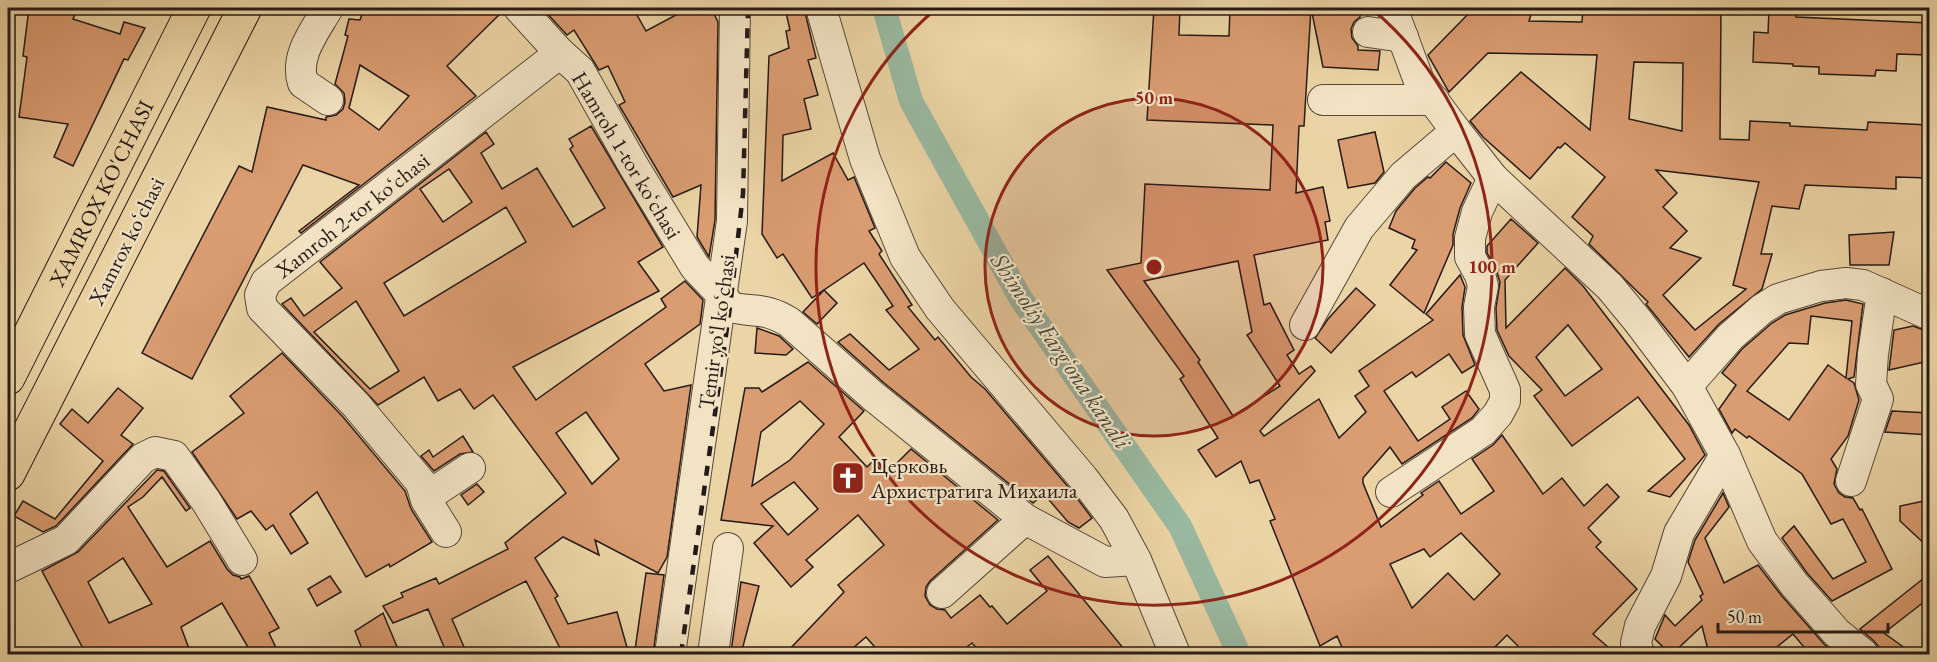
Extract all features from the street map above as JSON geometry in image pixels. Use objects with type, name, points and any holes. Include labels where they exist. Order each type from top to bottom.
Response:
[{"type":"main road","name":"XAMROX KO'CHASI","points":[[8,378],[194,8]]},
{"type":"main road","name":"Xamrox koʻchasi","points":[[8,474],[245,8]]},
{"type":"street","points":[[328,8],[302,55],[300,64],[303,83],[328,100]]},
{"type":"street","name":"Hamroh 1-tor koʻchasi","points":[[519,8],[579,71],[695,267],[726,301]]},
{"type":"street","name":"Temir yoʻl koʻchasi","points":[[670,654],[708,384],[726,301],[732,221],[735,8]]},
{"type":"street","points":[[821,8],[865,159],[905,257],[940,309],[1083,478],[1114,519],[1136,560],[1175,654]]},
{"type":"street","points":[[1392,8],[1419,81],[1493,178],[1610,287],[1687,386],[1725,455],[1762,540],[1794,584],[1837,633],[1863,654]]},
{"type":"street","points":[[1368,32],[1403,37]]},
{"type":"street","name":"Xamroh 2-tor koʻchasi","points":[[446,532],[429,506],[421,483],[356,405],[262,308],[260,295],[266,282],[560,52]]},
{"type":"street","points":[[1323,100],[1434,100]]},
{"type":"street","points":[[1305,325],[1359,228],[1404,176],[1456,131]]},
{"type":"street","points":[[1391,492],[1483,431],[1498,414],[1504,401],[1504,390],[1480,334],[1479,307],[1483,286],[1480,274],[1470,256],[1470,238],[1477,212],[1493,178]]},
{"type":"street","points":[[1687,386],[1730,337],[1762,309],[1778,299],[1821,286],[1846,283],[1863,285],[1929,315]]},
{"type":"street","points":[[1851,481],[1878,399],[1871,384],[1882,293]]},
{"type":"street","points":[[726,301],[744,310],[765,310],[789,321],[873,396],[1025,519],[1105,562],[1136,560]]},
{"type":"street","points":[[8,568],[66,540],[143,458],[155,452],[174,456],[206,501],[242,560]]},
{"type":"street","points":[[1633,651],[1640,626],[1665,576],[1679,533],[1725,455]]},
{"type":"street","points":[[421,483],[428,491],[437,490],[470,468]]},
{"type":"street","points":[[942,593],[1025,519]]},
{"type":"street","points":[[713,654],[728,548]]},
{"type":"building","points":[[29,8],[68,8],[67,10],[76,12],[73,19],[120,34],[124,22],[145,28],[128,60],[124,59],[73,166],[54,157],[68,124],[19,117],[27,57],[23,56]]},
{"type":"building","points":[[364,8],[388,10],[387,8],[502,8],[502,12],[447,66],[476,96],[301,233],[299,231],[359,185],[303,165],[192,379],[142,353],[239,166],[252,172],[267,107],[326,120],[326,117],[336,115],[343,109],[344,93],[335,84],[348,36],[345,35],[349,19],[360,20]],"holes":[[[360,65],[409,96],[379,130],[349,108]]]},
{"type":"building","points":[[542,8],[633,8],[646,31],[689,8],[711,8],[718,22],[715,220],[709,257],[697,237],[701,185],[673,197],[619,105],[625,102],[608,66],[599,70],[574,30],[567,35]]},
{"type":"building","points":[[785,8],[804,8],[816,58],[808,60],[818,95],[804,99],[811,129],[783,135],[782,181],[833,153],[848,180],[854,177],[875,228],[869,231],[882,251],[879,254],[912,305],[908,307],[935,340],[938,337],[971,377],[985,389],[1070,489],[1092,518],[1079,528],[1068,522],[1044,494],[1033,503],[884,383],[838,342],[850,334],[889,370],[919,349],[886,310],[893,306],[864,263],[812,298],[783,254],[777,258],[762,234],[769,56],[789,48],[786,31],[790,30]]},
{"type":"building","points":[[1154,8],[1180,8],[1179,35],[1229,36],[1230,8],[1311,8],[1304,126],[1299,126],[1296,193],[1323,187],[1330,221],[1325,222],[1328,240],[1254,255],[1264,305],[1270,303],[1294,350],[1287,355],[1299,374],[1311,366],[1315,371],[1260,431],[1264,436],[1319,399],[1339,438],[1366,412],[1355,396],[1369,386],[1359,371],[1433,320],[1426,314],[1460,275],[1465,287],[1462,307],[1463,335],[1475,365],[1462,373],[1449,354],[1416,377],[1412,372],[1384,391],[1418,441],[1450,419],[1442,407],[1466,391],[1479,409],[1472,418],[1402,464],[1390,447],[1363,478],[1381,527],[1439,481],[1461,514],[1494,491],[1472,459],[1493,445],[1502,435],[1543,494],[1562,478],[1584,506],[1607,484],[1619,497],[1588,528],[1601,542],[1596,547],[1637,589],[1593,634],[1616,654],[1526,654],[1507,635],[1488,654],[1345,654],[1337,636],[1320,646],[1270,521],[1275,519],[1259,480],[1250,483],[1241,461],[1216,477],[1198,450],[1218,438],[1180,379],[1184,376],[1107,270],[1141,263],[1145,184],[1270,190],[1273,125],[1147,120]],"holes":[[[1238,261],[1252,332],[1247,335],[1280,386],[1233,416],[1198,362],[1200,360],[1144,281]],[[1461,533],[1500,574],[1474,600],[1448,573],[1412,608],[1390,564],[1424,549],[1430,557]]]},
{"type":"building","points":[[1311,8],[1361,8],[1360,17],[1351,29],[1352,38],[1358,50],[1380,51],[1378,70],[1323,67]]},
{"type":"building","points":[[1474,8],[1533,8],[1529,21],[1582,22],[1583,8],[1721,8],[1720,139],[1749,140],[1750,121],[1790,123],[1790,126],[1867,130],[1868,122],[1929,125],[1929,178],[1896,177],[1896,189],[1805,185],[1799,209],[1772,206],[1761,254],[1772,254],[1762,289],[1719,324],[1689,357],[1646,304],[1648,302],[1589,244],[1593,236],[1572,217],[1605,177],[1565,143],[1560,148],[1558,147],[1530,179],[1483,137],[1470,121],[1521,72],[1590,130],[1597,55],[1488,53],[1449,92],[1428,55]],"holes":[[[1634,62],[1683,63],[1682,131],[1629,119]],[[1656,170],[1759,182],[1733,285],[1746,289],[1695,330],[1663,295],[1701,258],[1670,248],[1687,231],[1663,207],[1677,193]]]},
{"type":"building","points":[[1769,10],[1796,12],[1796,17],[1929,23],[1929,55],[1897,54],[1896,71],[1876,70],[1875,76],[1819,74],[1819,67],[1753,62],[1754,32],[1768,33]]},
{"type":"building","points":[[591,126],[663,247],[638,262],[659,291],[513,367],[536,400],[666,307],[661,299],[685,281],[703,300],[700,324],[645,364],[664,391],[691,385],[667,557],[658,573],[595,540],[599,555],[563,537],[535,558],[558,596],[555,598],[568,624],[617,612],[628,651],[614,654],[563,654],[526,581],[452,619],[467,654],[447,654],[428,609],[393,623],[383,606],[403,597],[401,593],[436,578],[439,584],[508,549],[505,543],[566,493],[493,395],[474,409],[460,389],[438,401],[424,377],[378,405],[282,304],[291,298],[304,316],[342,288],[320,262],[486,132],[494,144],[481,153],[502,189],[537,168],[573,227],[605,208],[570,149],[573,146],[569,139]],"holes":[[[449,169],[472,202],[443,222],[420,189]],[[506,207],[526,242],[404,316],[384,283]],[[356,301],[399,371],[370,389],[314,332]],[[586,412],[619,459],[592,484],[556,433]]]},
{"type":"building","points":[[1375,132],[1384,172],[1375,183],[1348,188],[1338,140]]},
{"type":"building","points":[[1446,162],[1471,183],[1460,208],[1453,234],[1453,245],[1424,313],[1390,285],[1417,250],[1412,248],[1415,240],[1389,228],[1396,211],[1415,188],[1428,177],[1430,178]]},
{"type":"building","points":[[1511,219],[1538,243],[1505,280],[1506,328],[1565,268],[1583,286],[1689,425],[1705,455],[1670,497],[1648,491],[1685,459],[1638,397],[1572,446],[1534,396],[1542,390],[1509,356],[1497,330],[1496,308],[1500,282],[1487,253],[1487,246]],"holes":[[[1568,325],[1602,369],[1565,396],[1536,357]]]},
{"type":"building","points":[[1894,232],[1889,265],[1850,265],[1849,235]]},
{"type":"building","points":[[1356,288],[1375,305],[1331,353],[1315,338],[1328,319]]},
{"type":"building","points":[[824,290],[837,303],[817,324],[803,312]]},
{"type":"building","points":[[1846,300],[1863,304],[1854,377],[1848,379],[1854,383],[1859,400],[1848,436],[1831,459],[1837,469],[1834,484],[1839,493],[1853,498],[1860,510],[1862,509],[1892,569],[1832,601],[1807,573],[1782,538],[1794,526],[1833,579],[1866,562],[1843,519],[1831,524],[1802,474],[1749,436],[1747,438],[1735,429],[1732,433],[1719,409],[1736,385],[1722,373],[1742,349],[1785,315],[1825,303]],"holes":[[[1811,316],[1852,321],[1846,378],[1828,365],[1789,420],[1747,391],[1789,343],[1808,344]]]},
{"type":"building","points":[[1913,326],[1929,332],[1929,361],[1889,370],[1894,330]]},
{"type":"building","points":[[757,328],[779,336],[793,349],[786,355],[755,353]]},
{"type":"building","points":[[282,353],[343,417],[405,491],[411,509],[432,542],[390,567],[389,564],[366,577],[317,492],[290,514],[308,543],[291,554],[273,525],[266,530],[251,511],[237,519],[192,452],[244,413],[230,396]]},
{"type":"building","points":[[808,362],[864,411],[839,437],[867,467],[873,461],[885,475],[911,449],[998,520],[930,581],[926,587],[925,596],[930,605],[945,610],[951,618],[980,595],[1007,624],[1047,591],[1030,570],[1048,556],[1128,654],[982,654],[972,643],[958,654],[881,654],[866,637],[846,654],[785,654],[844,592],[838,585],[884,545],[858,515],[806,560],[813,567],[791,587],[754,543],[773,526],[721,520],[745,388],[759,388],[762,392]],"holes":[[[800,401],[824,424],[790,460],[752,486],[761,432]],[[794,482],[818,509],[788,535],[761,504]]]},
{"type":"building","points":[[118,388],[143,408],[121,435],[133,444],[56,526],[43,532],[14,516],[23,501],[55,519],[103,461],[60,424],[72,409],[88,423]]},
{"type":"building","points":[[1892,411],[1929,413],[1929,435],[1885,432]]},
{"type":"building","points":[[463,436],[473,452],[460,454],[434,471],[421,456],[429,450],[433,457]]},
{"type":"building","points":[[157,470],[164,471],[190,508],[186,511],[162,477],[143,497],[128,507],[167,567],[210,541],[233,575],[241,579],[249,576],[279,628],[269,633],[279,654],[252,654],[222,603],[181,627],[191,654],[147,654],[145,648],[127,654],[86,654],[42,571],[78,552]],"holes":[[[123,558],[152,604],[109,623],[88,582]]]},
{"type":"building","points":[[477,484],[484,492],[468,505],[461,495]]},
{"type":"building","points":[[1723,493],[1729,507],[1705,538],[1724,583],[1758,565],[1781,595],[1824,644],[1836,654],[1810,654],[1793,634],[1768,654],[1709,654],[1702,626],[1672,654],[1655,639],[1665,615],[1675,626],[1702,600],[1700,596],[1703,594],[1688,562],[1695,540]]},
{"type":"building","points":[[1929,500],[1929,548],[1900,521],[1900,506]]},
{"type":"building","points":[[646,573],[664,575],[653,654],[639,654],[640,649],[635,650]]},
{"type":"building","points":[[1929,574],[1929,598],[1884,633],[1913,654],[1880,654],[1879,647],[1860,629]]},
{"type":"building","points":[[330,576],[341,592],[317,606],[308,589]]},
{"type":"building","points":[[741,582],[759,586],[741,654],[731,652]]},
{"type":"building","points":[[383,613],[400,654],[364,654],[355,631]]},
{"type":"waterway","name":"Shimoliy Fargʻona kanali","points":[[884,8],[911,101],[1021,299],[1180,526],[1239,654]]},
{"type":"railway","points":[[681,654],[730,307],[743,194],[748,8]]},
{"type":"place","name":"Церковь Архистратига Михаила","points":[[848,478]]}]
